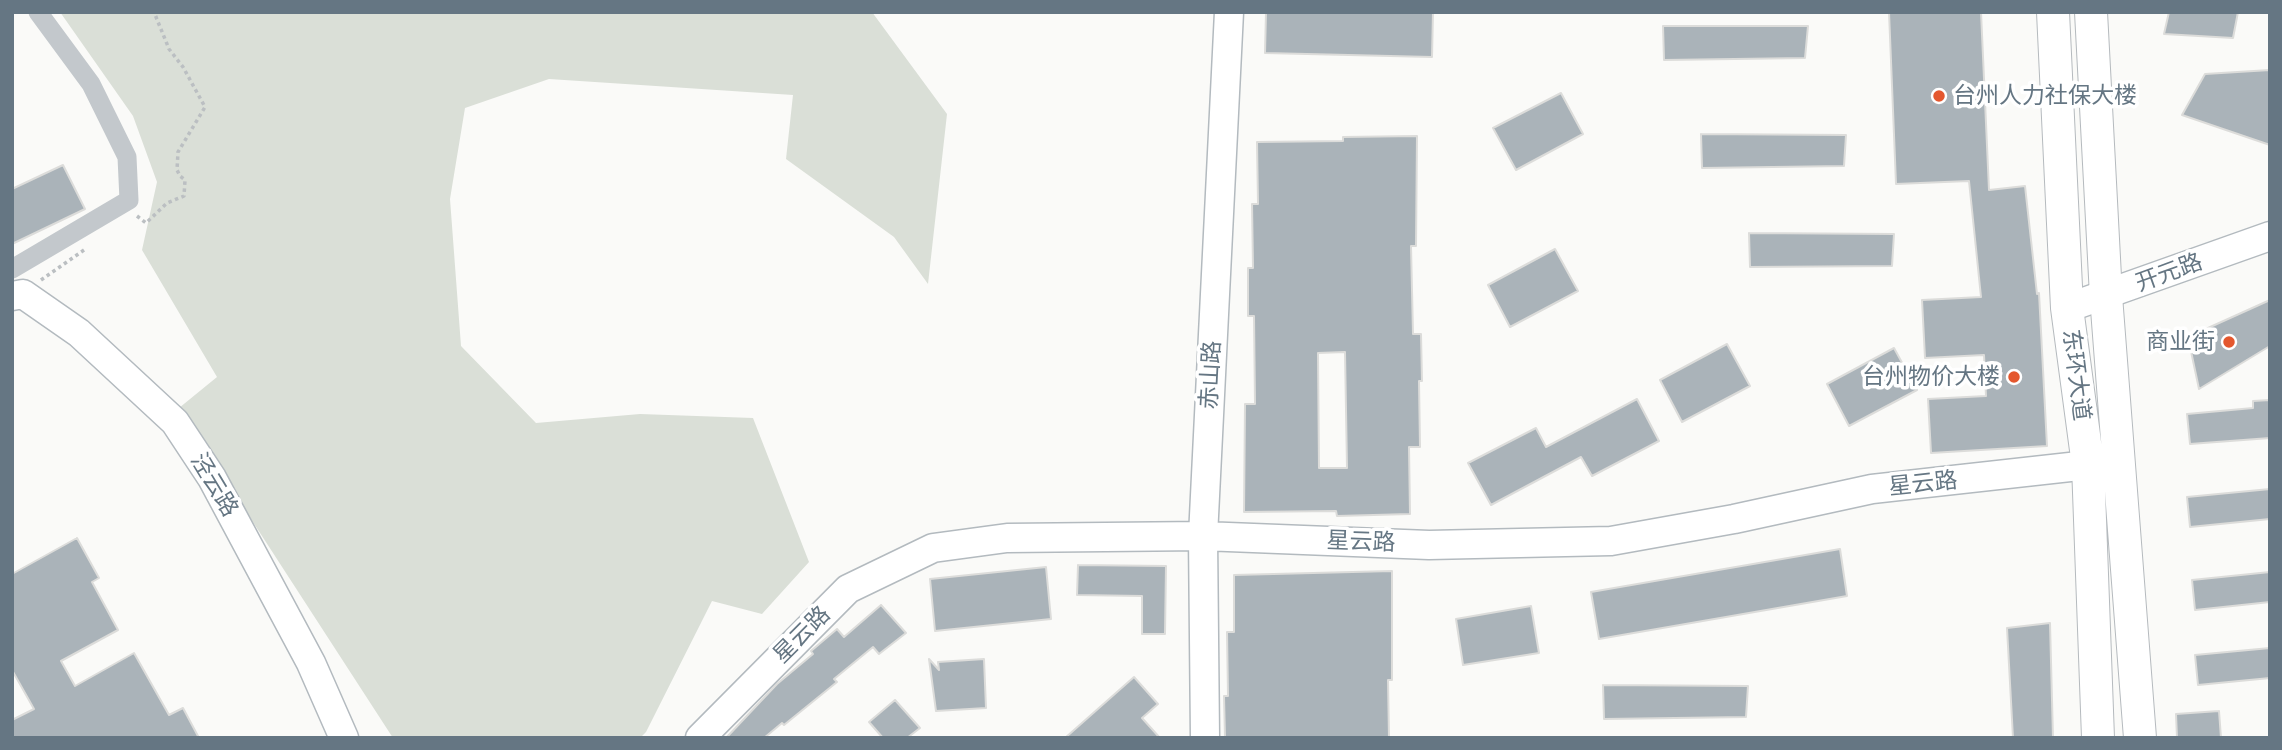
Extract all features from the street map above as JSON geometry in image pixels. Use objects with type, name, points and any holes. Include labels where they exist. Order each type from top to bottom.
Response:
[{"type":"main road","name":"东环大道","points":[[2053,12],[2067,308],[2088,465],[2098,738]]},
{"type":"main road","name":"东环大道","points":[[2091,12],[2106,296],[2140,738]]},
{"type":"street","points":[[12,269],[129,200],[127,157],[91,84],[38,12]]},
{"type":"street","name":"赤山路","points":[[1205,738],[1203,536],[1230,12]]},
{"type":"street","name":"开元路","points":[[2067,308],[2270,236]]},
{"type":"street","name":"泾云路","points":[[12,296],[23,294],[79,333],[175,422],[219,491],[311,663],[344,738]]},
{"type":"street","name":"星云路","points":[[700,738],[848,589],[933,548],[1007,538],[1203,536],[1429,545],[1611,541],[1734,519],[1872,489],[2088,465]]},
{"type":"shaded area","points":[[60,12],[872,12],[947,114],[928,284],[894,237],[786,159],[793,95],[549,79],[465,108],[450,199],[461,346],[536,423],[640,414],[753,418],[809,562],[762,614],[712,601],[646,732],[640,738],[393,738],[179,408],[217,377],[142,250],[157,182],[133,116]]},
{"type":"building","points":[[1266,12],[1433,12],[1432,57],[1265,53]]},
{"type":"building","points":[[1889,12],[1981,12],[1989,190],[2025,186],[2037,294],[2039,293],[2047,446],[1931,453],[1928,399],[1986,396],[1984,355],[1925,358],[1922,300],[1981,297],[1969,181],[1896,184]]},
{"type":"building","points":[[2169,12],[2238,12],[2233,38],[2164,34]]},
{"type":"building","points":[[1663,26],[1808,26],[1805,58],[1664,60]]},
{"type":"building","points":[[2270,70],[2270,145],[2182,115],[2205,74]]},
{"type":"building","points":[[1561,93],[1583,134],[1516,170],[1493,128]]},
{"type":"building","points":[[1701,134],[1846,135],[1844,166],[1702,168]]},
{"type":"building","points":[[1417,136],[1416,246],[1411,246],[1413,334],[1421,334],[1422,381],[1419,381],[1420,447],[1409,447],[1410,514],[1337,516],[1336,511],[1244,512],[1245,404],[1255,404],[1254,316],[1248,316],[1248,268],[1253,268],[1252,204],[1258,204],[1257,142],[1343,141],[1343,137]],"holes":[[[1345,352],[1347,468],[1319,468],[1318,353]]]},
{"type":"building","points":[[63,165],[85,209],[12,244],[12,189]]},
{"type":"building","points":[[1749,233],[1894,234],[1892,266],[1750,267]]},
{"type":"building","points":[[1555,249],[1578,291],[1510,327],[1488,285]]},
{"type":"building","name":"商业街","points":[[2270,300],[2270,346],[2199,389],[2188,337]]},
{"type":"building","points":[[1727,344],[1750,386],[1682,422],[1660,380]]},
{"type":"building","points":[[1894,348],[1917,390],[1849,426],[1827,384]]},
{"type":"building","points":[[1637,399],[1659,441],[1592,476],[1581,457],[1491,505],[1468,463],[1536,428],[1546,447]]},
{"type":"building","points":[[2270,400],[2270,438],[2190,444],[2187,414],[2253,408],[2253,401]]},
{"type":"building","points":[[2270,489],[2270,519],[2190,527],[2187,497]]},
{"type":"building","points":[[77,538],[99,578],[92,582],[118,630],[61,661],[75,686],[134,653],[169,715],[183,708],[199,738],[12,738],[12,720],[34,709],[12,670],[12,574]]},
{"type":"building","points":[[1840,549],[1847,596],[1599,639],[1591,592]]},
{"type":"building","points":[[1078,565],[1166,566],[1165,634],[1142,634],[1142,596],[1077,595]]},
{"type":"building","points":[[1046,567],[1051,619],[935,631],[930,579]]},
{"type":"building","points":[[1392,571],[1389,738],[1225,738],[1224,696],[1228,696],[1227,632],[1234,632],[1234,575]]},
{"type":"building","points":[[2270,572],[2270,602],[2195,610],[2192,580]]},
{"type":"building","points":[[881,605],[906,633],[879,654],[873,647],[834,679],[837,682],[764,738],[726,738],[777,684],[813,654],[811,651],[837,629],[844,637]]},
{"type":"building","points":[[1531,606],[1539,653],[1463,665],[1456,619]]},
{"type":"building","points":[[2050,623],[2053,738],[2013,738],[2007,628]]},
{"type":"building","points":[[2270,648],[2270,678],[2198,685],[2195,655]]},
{"type":"building","points":[[929,659],[939,670],[938,662],[984,659],[986,708],[936,711]]},
{"type":"building","points":[[1134,677],[1158,704],[1142,718],[1160,738],[1065,738]]},
{"type":"building","points":[[1603,685],[1748,686],[1746,717],[1604,719]]},
{"type":"building","points":[[895,700],[920,728],[907,738],[883,738],[869,722]]},
{"type":"building","points":[[2219,711],[2221,738],[2177,738],[2176,714]]},
{"type":"place","name":"台州人力社保大楼","points":[[1939,96]]},
{"type":"place","name":"商业街","points":[[2229,342]]},
{"type":"place","name":"台州物价大楼","points":[[2014,377]]}]
